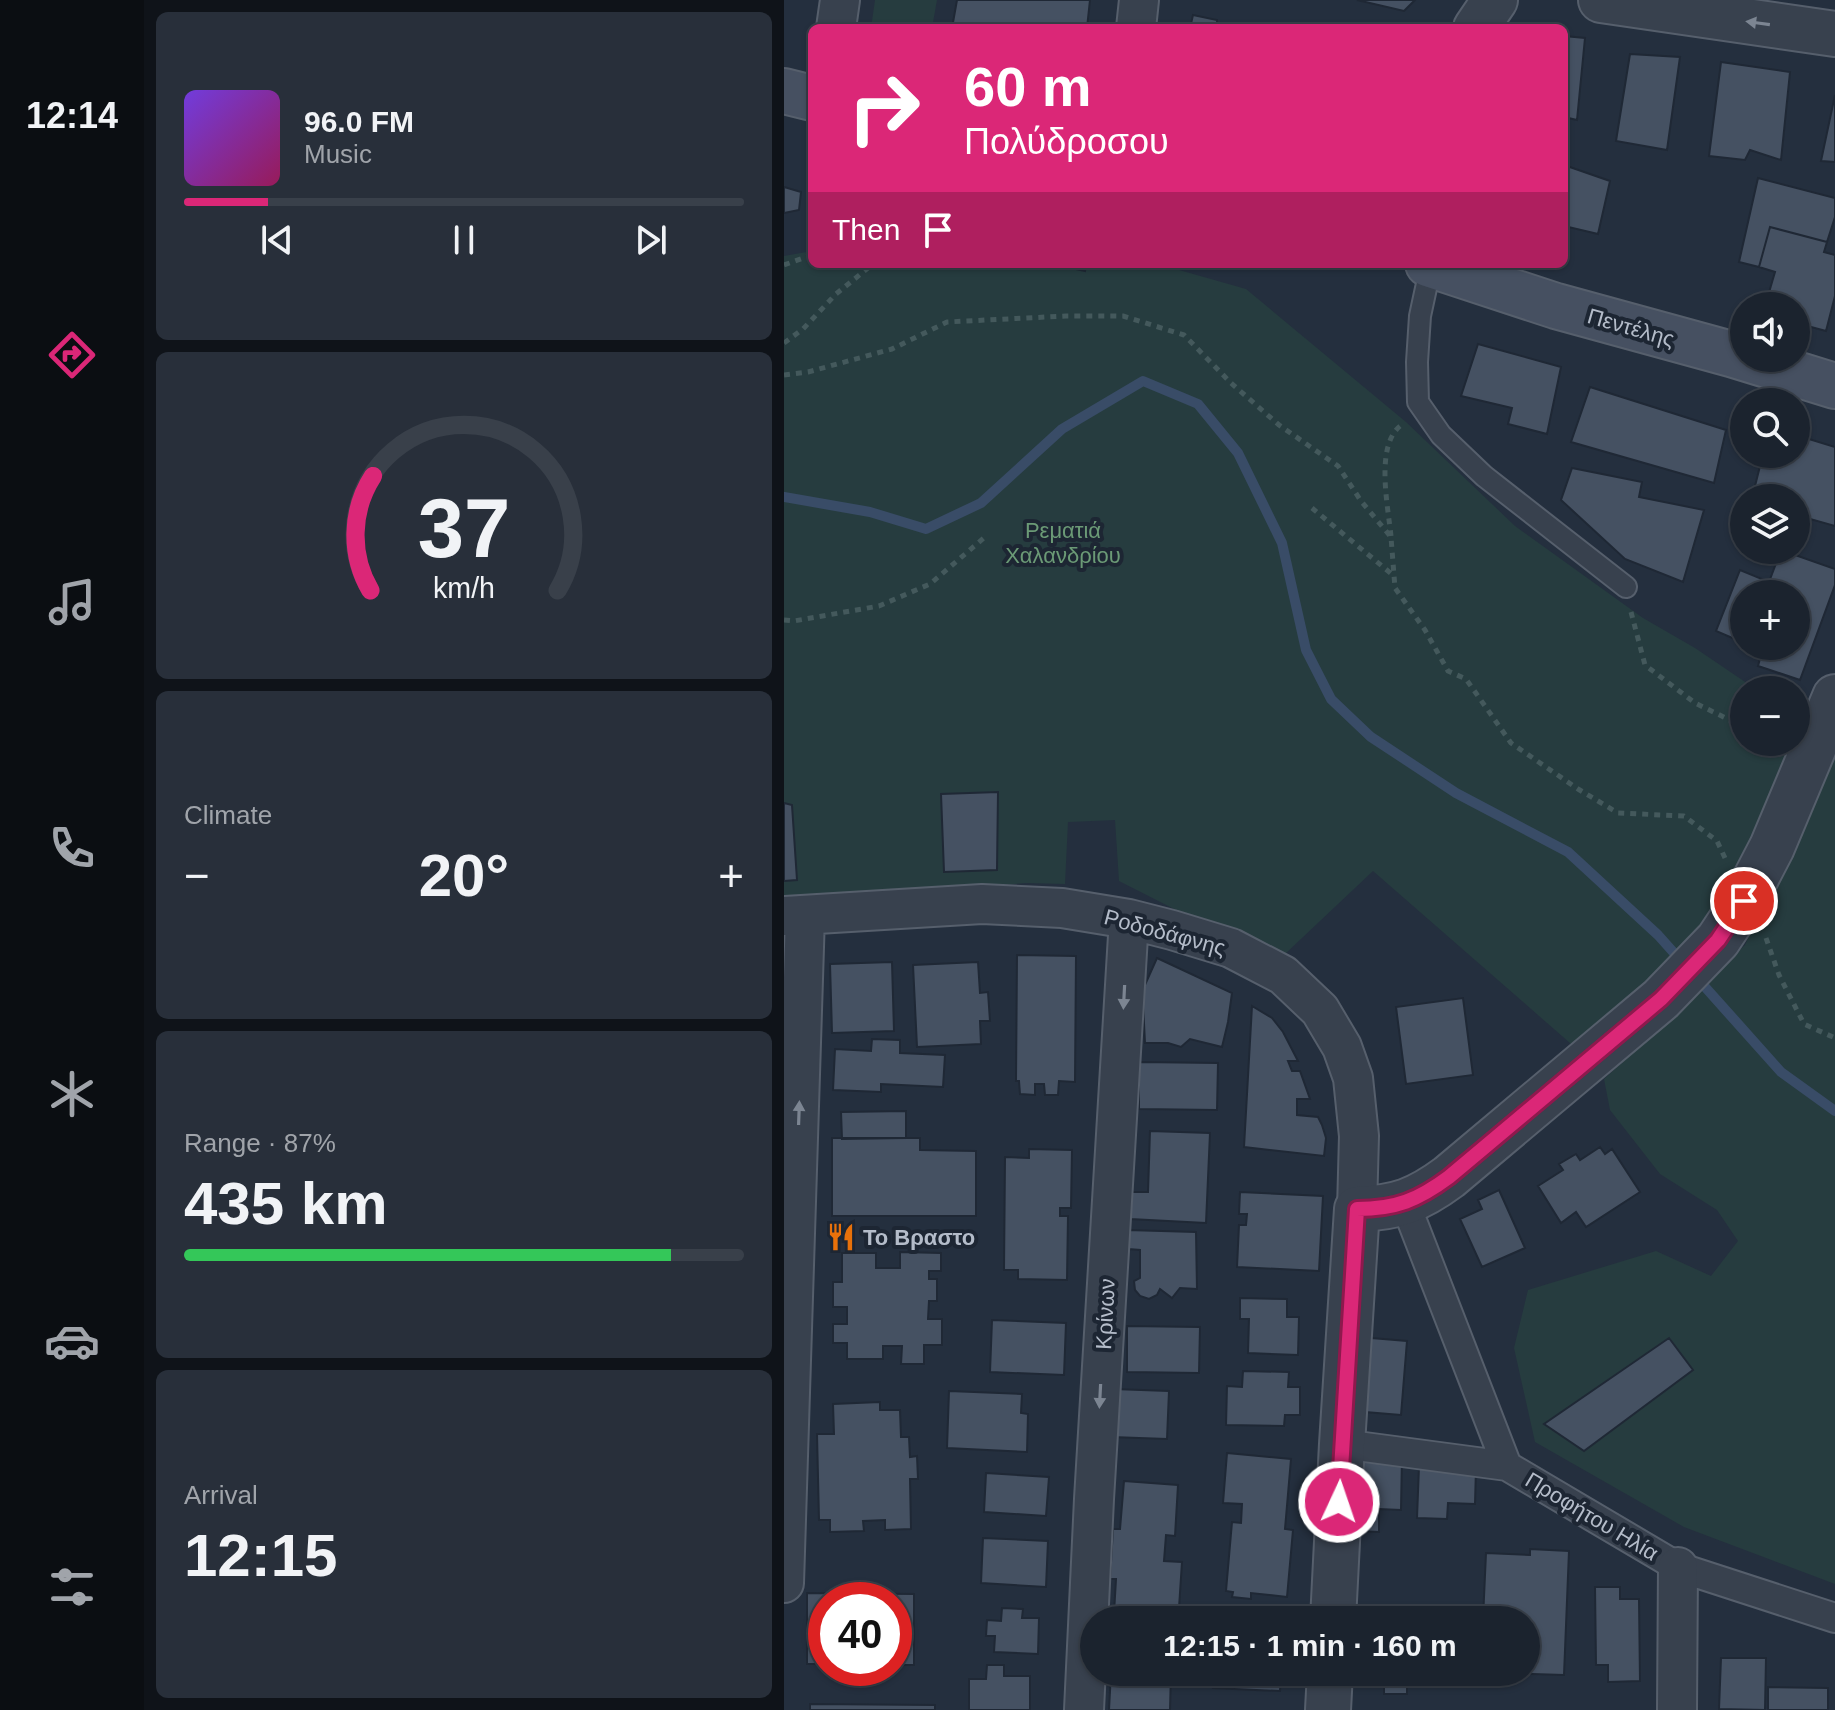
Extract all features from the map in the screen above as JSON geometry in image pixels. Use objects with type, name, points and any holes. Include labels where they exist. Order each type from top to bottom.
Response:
[{"type":"main road","points":[[784,91],[808,97]]},
{"type":"main road","name":"Πεντέλης","points":[[1441,268],[1556,306],[1835,386]]},
{"type":"street","points":[[837,24],[840,0]]},
{"type":"street","points":[[1136,24],[1139,0]]},
{"type":"street","points":[[1479,24],[1495,0]]},
{"type":"street","points":[[1601,0],[1835,34]]},
{"type":"street","points":[[1334,1606],[1357,1209],[1381,1209],[1405,1203],[1426,1194],[1449,1177],[1661,999],[1718,940],[1744,901],[1772,847],[1835,697]]},
{"type":"street","name":"Ροδοδάφνης","points":[[795,915],[982,904],[1062,908],[1129,919],[1231,948],[1283,975],[1320,1010],[1342,1047],[1353,1078],[1359,1136],[1357,1209]]},
{"type":"street","points":[[784,1583],[795,915]]},
{"type":"street","name":"Κρίνων","points":[[1084,1710],[1129,919]]},
{"type":"street","points":[[1405,1203],[1507,1466]]},
{"type":"street","name":"Προφήτου Ηλία","points":[[1342,1444],[1507,1466],[1678,1567],[1835,1618]]},
{"type":"street","points":[[1677,1710],[1678,1567]]},
{"type":"street","points":[[1328,1710],[1329,1686]]},
{"type":"lane","points":[[1428,268],[1420,316],[1418,402],[1441,435],[1484,476],[1626,587]]},
{"type":"path","points":[[784,265],[808,256]]},
{"type":"path","points":[[784,343],[868,268]]},
{"type":"path","points":[[784,375],[808,372],[892,349],[947,322],[1123,316],[1184,335],[1231,383],[1279,425],[1338,466],[1361,501],[1391,537]]},
{"type":"path","points":[[1424,411],[1397,428],[1387,446],[1386,479],[1395,588],[1425,630],[1448,671],[1466,679],[1511,743],[1578,789],[1618,813],[1684,816],[1717,841],[1744,901],[1767,939],[1779,975],[1804,1024],[1835,1038]]},
{"type":"path","points":[[1312,508],[1395,577]]},
{"type":"path","points":[[784,620],[794,621],[879,606],[930,584],[985,537]]},
{"type":"path","points":[[1626,587],[1645,665],[1695,703],[1730,720]]},
{"type":"green space","points":[[875,0],[937,0],[933,24],[872,24]]},
{"type":"green space","name":"Ρεματιά Χαλανδρίου","points":[[808,252],[808,268],[1172,268],[1246,289],[1406,422],[1515,526],[1643,618],[1736,676],[1730,676],[1730,756],[1793,756],[1714,913],[1673,964],[1578,1050],[1373,871],[1284,955],[1182,913],[1119,881],[1115,820],[1068,822],[1065,884],[1026,883],[784,903],[784,256]]},
{"type":"green space","points":[[1835,750],[1835,1584],[1684,1527],[1535,1442],[1514,1348],[1528,1290],[1656,1251],[1711,1276],[1738,1241],[1717,1210],[1660,1174],[1610,1110],[1604,1079],[1745,945]]},
{"type":"building","points":[[957,0],[1090,0],[1087,24],[953,24]]},
{"type":"building","points":[[1357,0],[1415,0],[1404,11]]},
{"type":"building","points":[[1193,15],[1217,20],[1217,24],[1191,24]]},
{"type":"building","points":[[1568,36],[1585,38],[1577,120],[1568,118]]},
{"type":"building","points":[[1630,54],[1680,57],[1667,150],[1616,141]]},
{"type":"building","points":[[1721,62],[1790,72],[1781,160],[1750,150],[1745,160],[1709,156]]},
{"type":"building","points":[[1835,95],[1835,162],[1821,161]]},
{"type":"building","points":[[1568,166],[1610,181],[1598,234],[1568,227]]},
{"type":"building","points":[[1758,178],[1835,198],[1835,217],[1827,242],[1770,227],[1759,267],[1739,262]]},
{"type":"building","points":[[784,187],[801,192],[799,210],[784,213]]},
{"type":"building","points":[[1770,227],[1827,242],[1824,252],[1835,255],[1835,296],[1826,331],[1810,327],[1810,292],[1769,292],[1775,272],[1759,267]]},
{"type":"building","points":[[1478,344],[1561,367],[1547,434],[1508,424],[1512,408],[1461,396]]},
{"type":"building","points":[[1590,387],[1726,430],[1714,483],[1571,442]]},
{"type":"building","points":[[1810,439],[1835,447],[1835,526],[1810,519],[1810,484],[1756,484],[1760,468],[1810,468]]},
{"type":"building","points":[[1572,468],[1642,482],[1639,497],[1704,510],[1683,582],[1625,559],[1561,500]]},
{"type":"building","points":[[1810,560],[1835,569],[1835,585],[1810,653],[1810,580],[1770,580],[1776,564],[1810,564]]},
{"type":"building","points":[[1740,570],[1764,580],[1736,580]]},
{"type":"building","points":[[1730,595],[1730,637],[1716,631]]},
{"type":"building","points":[[1760,660],[1807,660],[1801,676],[1788,676],[1758,666]]},
{"type":"building","points":[[998,792],[997,870],[944,872],[941,794]]},
{"type":"building","points":[[784,803],[792,805],[797,880],[784,881]]},
{"type":"building","points":[[1017,955],[1076,956],[1075,1082],[1059,1081],[1058,1095],[1045,1095],[1044,1084],[1035,1084],[1035,1095],[1020,1094],[1019,1081],[1016,1081]]},
{"type":"building","points":[[1157,958],[1232,993],[1222,1047],[1190,1039],[1181,1047],[1168,1043],[1145,1043],[1144,987]]},
{"type":"building","points":[[892,962],[894,1031],[832,1033],[830,964]]},
{"type":"building","points":[[978,962],[980,993],[988,992],[990,1021],[980,1021],[981,1044],[917,1047],[913,965]]},
{"type":"building","points":[[1463,998],[1473,1075],[1406,1084],[1396,1007]]},
{"type":"building","points":[[1252,1006],[1272,1018],[1298,1061],[1288,1061],[1292,1071],[1300,1071],[1310,1099],[1297,1099],[1297,1115],[1318,1117],[1326,1138],[1324,1156],[1244,1147]]},
{"type":"building","points":[[872,1039],[900,1040],[900,1053],[945,1055],[943,1087],[881,1084],[881,1092],[833,1090],[835,1049],[871,1051]]},
{"type":"building","points":[[1139,1062],[1218,1063],[1217,1110],[1139,1109]]},
{"type":"building","points":[[906,1111],[906,1138],[842,1139],[841,1112]]},
{"type":"building","points":[[1150,1131],[1210,1133],[1206,1223],[1130,1219],[1131,1192],[1148,1192]]},
{"type":"building","points":[[832,1138],[920,1138],[920,1150],[976,1151],[976,1216],[832,1216]]},
{"type":"building","points":[[1600,1147],[1605,1154],[1612,1149],[1640,1192],[1586,1227],[1576,1212],[1561,1223],[1538,1186],[1563,1170],[1559,1164],[1576,1154],[1580,1160]]},
{"type":"building","points":[[1029,1149],[1072,1150],[1071,1208],[1060,1208],[1060,1216],[1068,1216],[1067,1280],[1018,1279],[1018,1270],[1004,1270],[1005,1157],[1029,1158]]},
{"type":"building","points":[[1499,1190],[1525,1248],[1482,1267],[1460,1219],[1482,1209],[1478,1200]]},
{"type":"building","points":[[1240,1192],[1323,1196],[1319,1271],[1237,1267],[1239,1225],[1246,1225],[1247,1214],[1239,1214]]},
{"type":"building","points":[[1127,1230],[1196,1232],[1197,1289],[1180,1288],[1172,1298],[1160,1289],[1157,1295],[1149,1299],[1140,1296],[1135,1290],[1134,1281],[1140,1278],[1140,1250],[1128,1249]]},
{"type":"building","points":[[900,1252],[941,1253],[941,1271],[929,1271],[929,1279],[937,1279],[937,1301],[929,1301],[928,1319],[942,1319],[942,1345],[924,1345],[924,1364],[901,1364],[902,1346],[883,1346],[883,1359],[847,1359],[847,1343],[833,1343],[833,1324],[847,1324],[847,1307],[833,1307],[833,1282],[842,1282],[842,1253],[876,1253],[876,1268],[900,1268]]},
{"type":"building","points":[[1240,1298],[1287,1299],[1287,1317],[1299,1317],[1298,1355],[1248,1353],[1249,1319],[1240,1319]]},
{"type":"building","points":[[992,1320],[1066,1323],[1064,1375],[990,1372]]},
{"type":"building","points":[[1127,1326],[1200,1327],[1199,1373],[1127,1372]]},
{"type":"building","points":[[1371,1338],[1407,1341],[1401,1415],[1365,1412]]},
{"type":"building","points":[[1669,1338],[1693,1370],[1584,1451],[1544,1424]]},
{"type":"building","points":[[1243,1371],[1289,1372],[1288,1387],[1300,1387],[1300,1415],[1285,1415],[1284,1426],[1226,1425],[1227,1386],[1242,1387]]},
{"type":"building","points":[[1113,1389],[1169,1391],[1167,1439],[1111,1437]]},
{"type":"building","points":[[949,1391],[1022,1394],[1021,1413],[1028,1414],[1027,1452],[947,1448]]},
{"type":"building","points":[[880,1402],[880,1410],[900,1410],[901,1437],[909,1437],[910,1457],[917,1456],[918,1479],[910,1479],[911,1529],[885,1530],[885,1520],[863,1521],[864,1531],[830,1532],[830,1520],[819,1520],[817,1434],[834,1434],[833,1404]]},
{"type":"building","points":[[1227,1453],[1291,1459],[1285,1529],[1293,1530],[1287,1597],[1251,1593],[1251,1599],[1232,1597],[1233,1592],[1226,1591],[1232,1522],[1241,1523],[1242,1504],[1223,1503]]},
{"type":"building","points":[[1359,1455],[1402,1456],[1401,1510],[1379,1509],[1379,1532],[1356,1531]]},
{"type":"building","points":[[1419,1466],[1476,1468],[1475,1504],[1448,1503],[1447,1519],[1417,1518]]},
{"type":"building","points":[[986,1473],[1049,1477],[1046,1516],[984,1512]]},
{"type":"building","points":[[1124,1481],[1178,1485],[1175,1536],[1166,1535],[1164,1561],[1182,1562],[1179,1606],[1114,1606],[1116,1579],[1110,1579],[1113,1529],[1120,1529]]},
{"type":"building","points":[[983,1538],[1048,1541],[1046,1587],[981,1583]]},
{"type":"building","points":[[1530,1549],[1569,1551],[1564,1675],[1540,1674],[1540,1606],[1484,1606],[1486,1553],[1530,1555]]},
{"type":"building","points":[[1595,1587],[1620,1587],[1620,1599],[1639,1599],[1640,1681],[1608,1682],[1608,1665],[1596,1665]]},
{"type":"building","points":[[807,1593],[808,1664],[807,1664]]},
{"type":"building","points":[[912,1594],[914,1594],[912,1665]]},
{"type":"building","points":[[1002,1608],[1023,1609],[1022,1618],[1039,1618],[1038,1654],[994,1652],[995,1636],[986,1636],[987,1620],[1001,1621]]},
{"type":"building","points":[[1721,1658],[1766,1658],[1765,1710],[1719,1709]]},
{"type":"building","points":[[987,1665],[1004,1665],[1004,1676],[1030,1676],[1030,1710],[969,1710],[969,1679],[986,1679]]},
{"type":"building","points":[[1110,1686],[1171,1686],[1170,1710],[1109,1710]]},
{"type":"building","points":[[1213,1686],[1280,1686],[1280,1691]]},
{"type":"building","points":[[1384,1686],[1407,1686],[1407,1694],[1384,1694]]},
{"type":"building","points":[[1768,1687],[1828,1688],[1828,1710],[1768,1710]]},
{"type":"building","points":[[810,1704],[935,1705],[935,1710],[810,1710]]},
{"type":"waterway","points":[[784,497],[870,512],[926,529],[981,503],[1062,429],[1143,381],[1198,404],[1238,453],[1282,543],[1306,650],[1331,699],[1371,737],[1456,793],[1568,852],[1658,935],[1683,963]]},
{"type":"waterway","points":[[1697,978],[1781,1072],[1835,1111]]},
{"type":"place","name":"Το Βραστο","points":[[841,1237]]},
{"type":"route","points":[[1339,1502],[1357,1209],[1381,1209],[1405,1203],[1426,1194],[1449,1177],[1661,999],[1718,940],[1744,901]]}]
